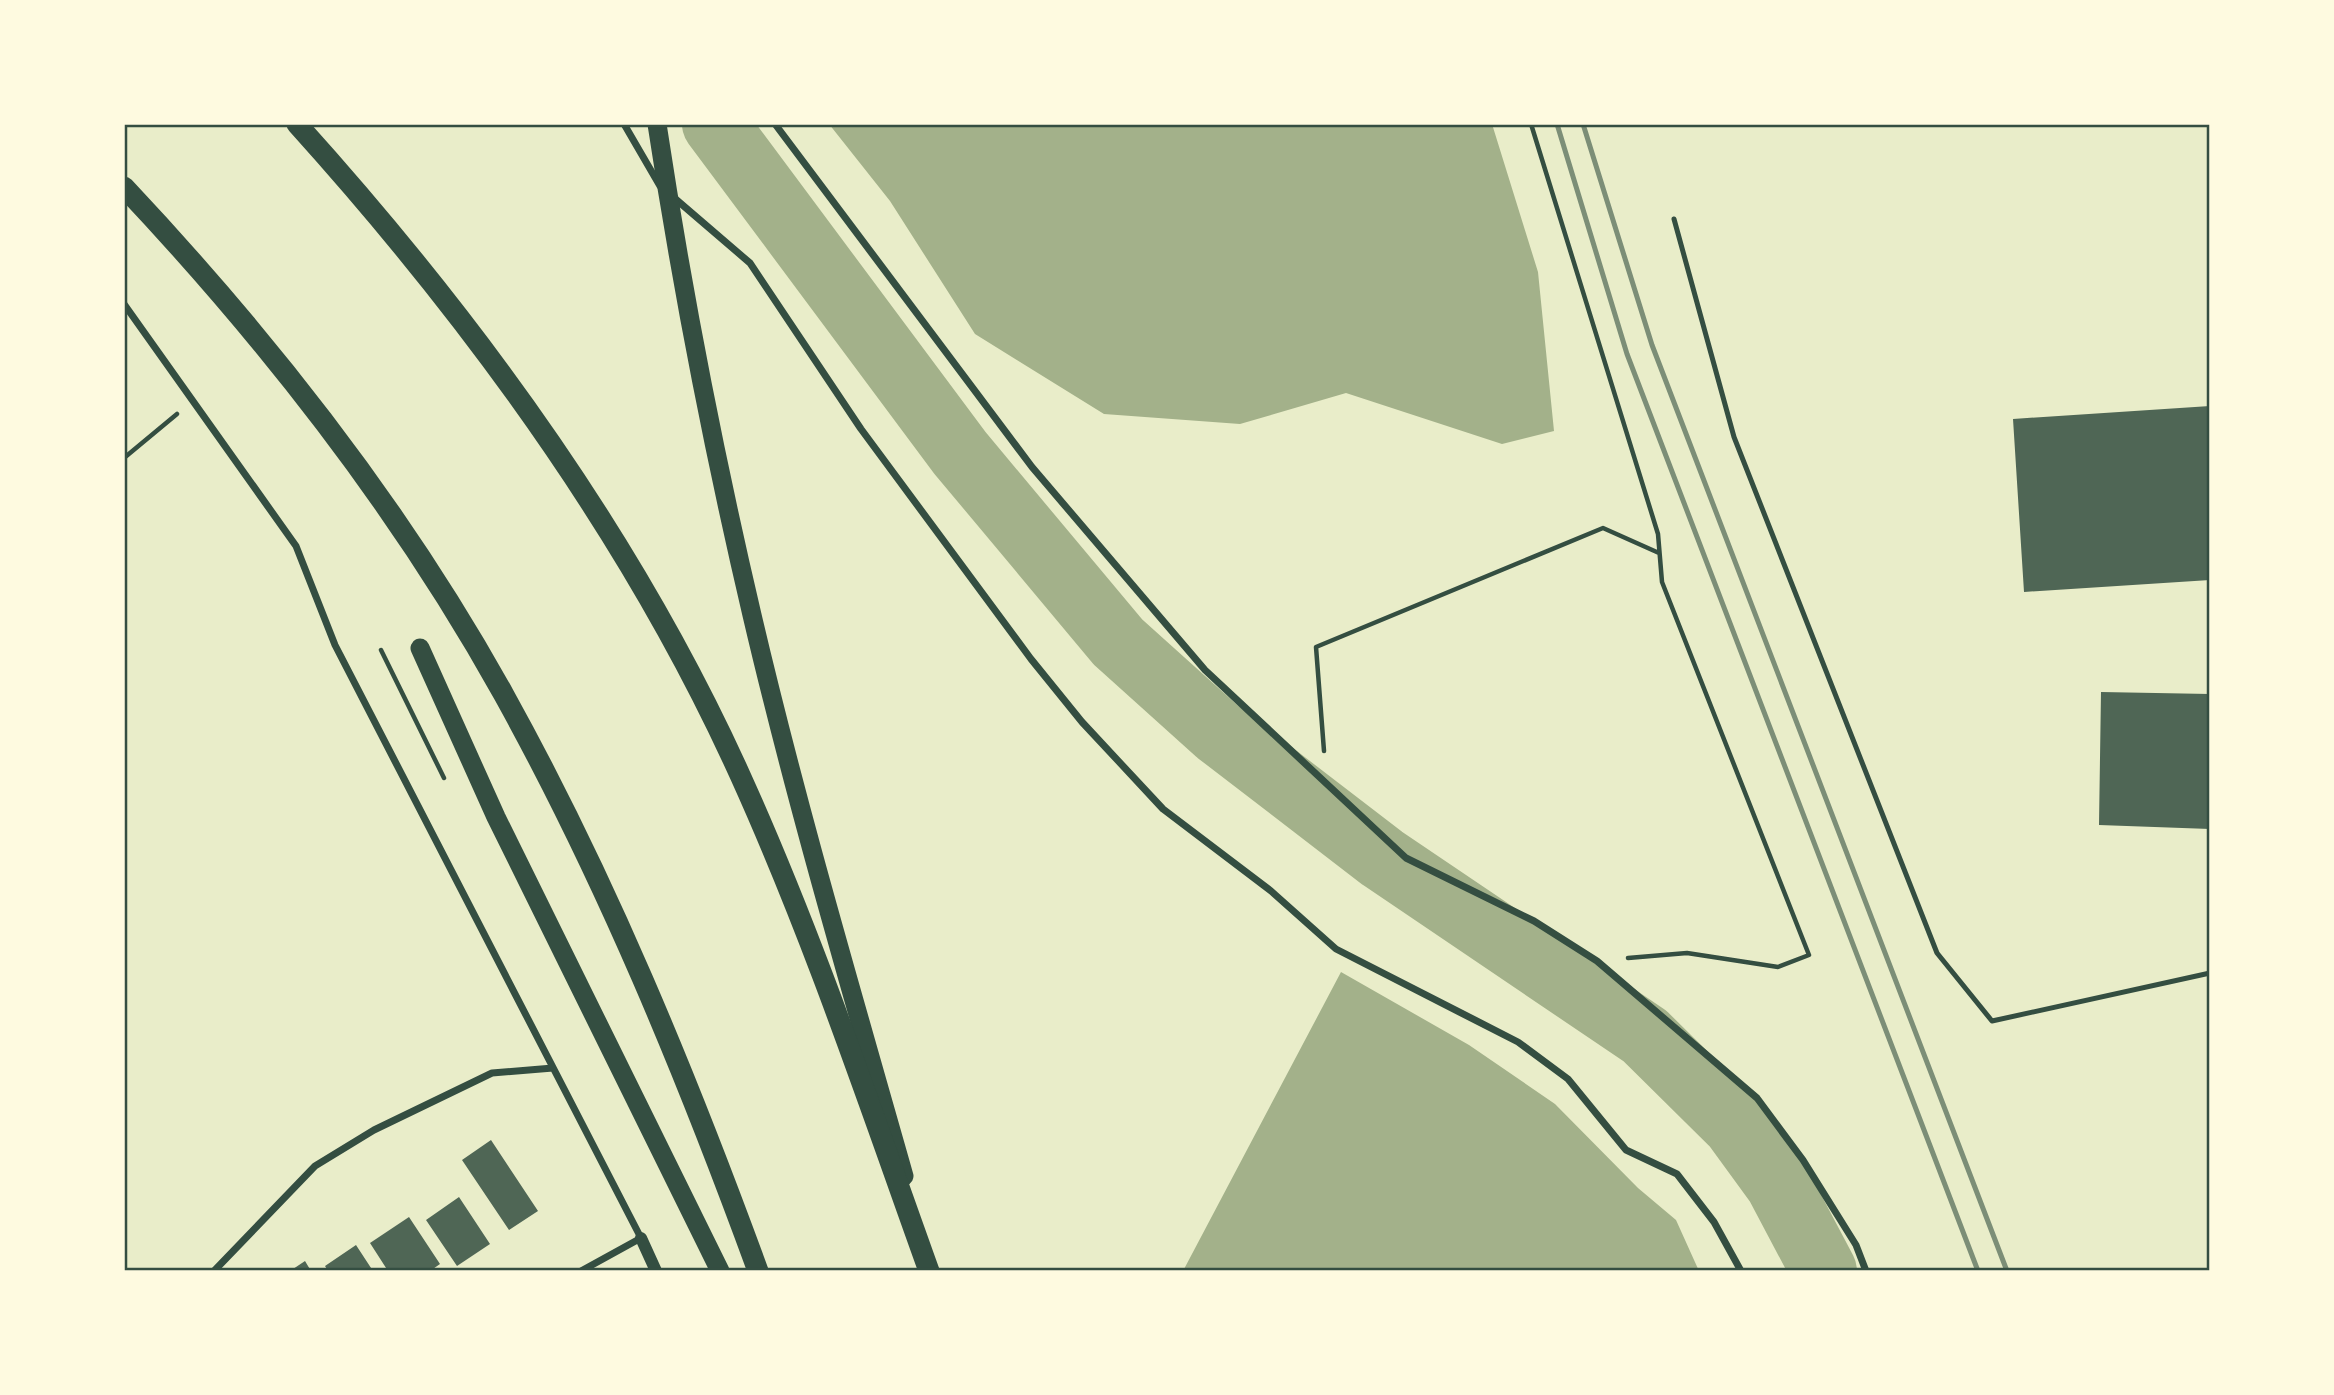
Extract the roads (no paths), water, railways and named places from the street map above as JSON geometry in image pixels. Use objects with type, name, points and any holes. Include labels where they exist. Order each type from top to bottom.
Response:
[{"type":"highway","points":[[297,124],[402,247],[477,341],[614,540],[678,652],[738,772],[787,883],[830,993],[930,1271]]},
{"type":"highway","points":[[657,124],[673,229],[752,615],[829,911],[930,1271]]},
{"type":"highway","points":[[124,187],[176,242],[268,353],[348,457],[428,570],[502,693],[567,814],[626,941],[683,1073],[758,1271]]},
{"type":"highway","points":[[420,648],[496,817],[720,1271]]},
{"type":"street","points":[[624,124],[659,184],[750,263],[862,429],[1031,659],[1082,722],[1163,809],[1272,891],[1336,949],[1518,1042],[1568,1079],[1626,1150],[1677,1174],[1714,1222],[1741,1271]]},
{"type":"street","points":[[775,124],[1031,467],[1205,670],[1406,858],[1534,920],[1597,961],[1757,1098],[1803,1160],[1856,1245],[1866,1271]]},
{"type":"street","points":[[124,304],[296,546],[335,645],[656,1271]]},
{"type":"street","points":[[214,1271],[315,1166],[374,1130],[492,1073],[553,1068]]},
{"type":"street","points":[[581,1271],[640,1238]]},
{"type":"lane","points":[[1674,219],[1734,437],[1937,953],[1992,1021],[2210,974]]},
{"type":"waterway","points":[[715,124],[960,453],[1118,642],[1218,732],[1382,858],[1645,1036],[1735,1125],[1778,1184],[1824,1271]]},
{"type":"railway","points":[[1557,124],[1627,354],[1978,1271]]},
{"type":"railway","points":[[1583,124],[1652,345],[2007,1271]]}]
